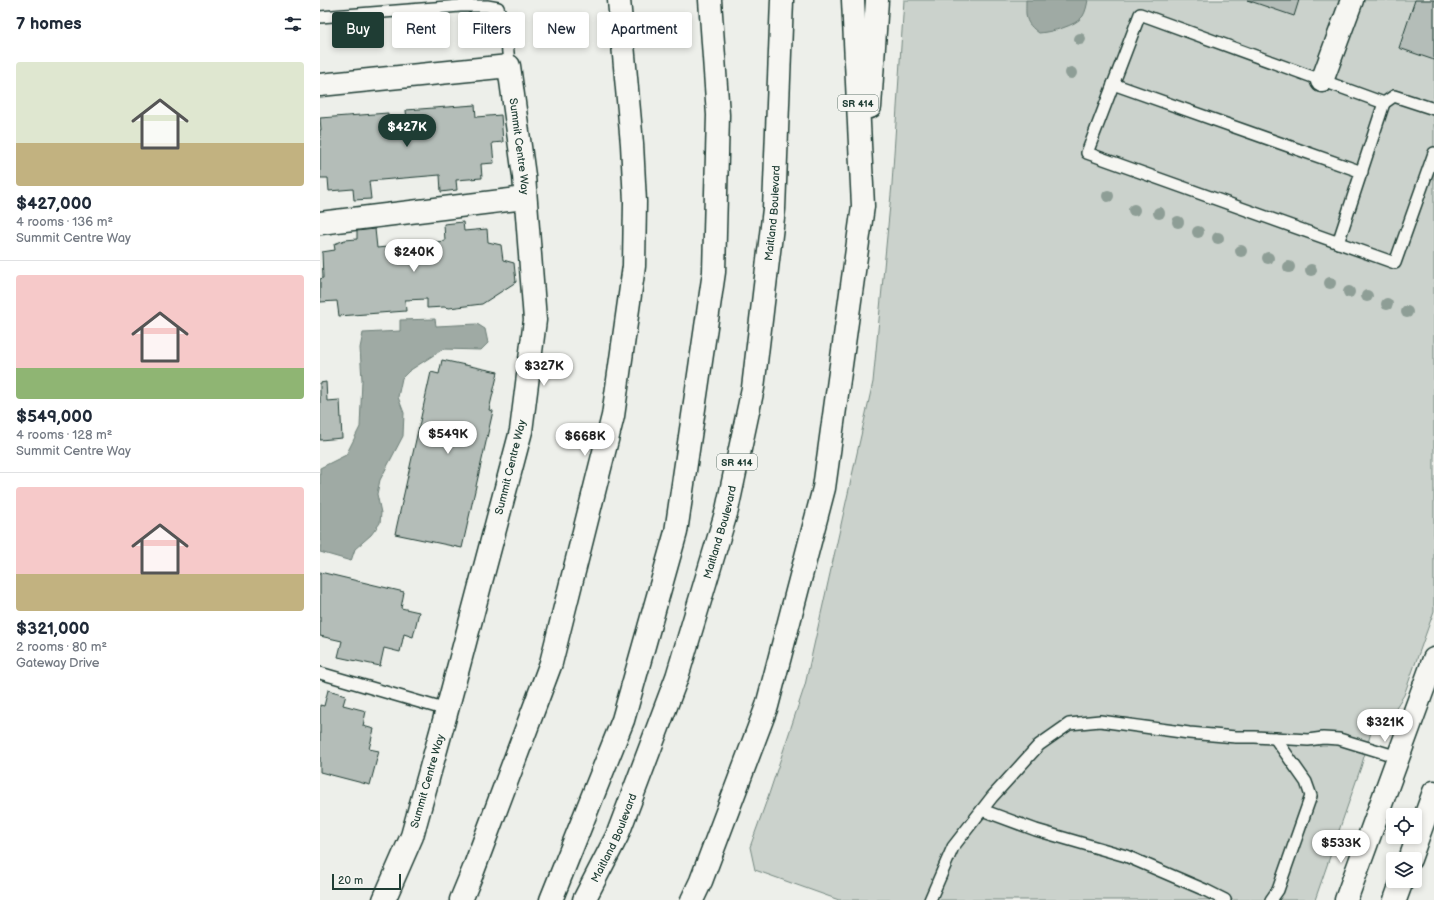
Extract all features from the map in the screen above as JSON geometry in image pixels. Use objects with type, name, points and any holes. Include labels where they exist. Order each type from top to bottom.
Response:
[{"type":"main road","points":[[460,900],[474,871],[551,663],[613,416],[634,266],[635,210],[632,144],[619,0]]},
{"type":"main road","points":[[551,900],[623,720],[676,532],[714,272],[718,115],[710,0]]},
{"type":"main road","name":"Maitland Boulevard","points":[[584,900],[617,836],[677,677],[727,510],[752,388],[774,209],[782,0]]},
{"type":"main road","name":"SR 414","points":[[692,900],[701,881],[767,706],[824,488],[863,206],[853,0]]},
{"type":"main road","points":[[863,206],[877,0]]},
{"type":"main road","points":[[1322,81],[1352,0]]},
{"type":"main road","points":[[320,84],[509,66]]},
{"type":"main road","name":"Summit Centre Way","points":[[384,900],[412,836],[521,431],[535,320],[524,176],[509,66]]},
{"type":"main road","points":[[320,223],[525,198]]},
{"type":"main road","points":[[1346,900],[1434,659]]},
{"type":"main road","points":[[1413,852],[1434,792]]},
{"type":"main road","points":[[1395,900],[1399,888]]},
{"type":"lane","points":[[320,17],[460,6],[486,6],[498,8],[503,19],[507,40],[509,66]]},
{"type":"lane","points":[[1384,103],[1140,14],[1087,154],[1395,263],[1434,153]]},
{"type":"lane","points":[[1113,84],[1362,172]]},
{"type":"lane","points":[[1338,243],[1384,103],[1394,96],[1434,109]]},
{"type":"lane","points":[[320,673],[447,710]]},
{"type":"lane","points":[[930,900],[953,848],[992,797],[1038,745],[1069,724],[1100,721],[1189,733],[1236,737],[1308,740],[1322,738],[1339,739],[1398,757]]},
{"type":"lane","points":[[1271,900],[1278,890],[1311,796],[1306,782],[1275,738]]},
{"type":"lane","points":[[982,810],[1036,830],[1126,856],[1225,900]]},
{"type":"shaded area","points":[[904,0],[1434,0],[1434,611],[1404,695],[1391,715],[1374,722],[1361,767],[1315,900],[839,900],[755,870],[750,847],[805,685],[873,382],[892,184]]},
{"type":"shaded area","points":[[1026,0],[1088,0],[1085,12],[1080,20],[1063,28],[1039,33],[1028,22]]},
{"type":"shaded area","points":[[435,319],[436,326],[477,324],[485,329],[488,343],[481,350],[443,349],[409,371],[402,378],[398,397],[404,413],[403,436],[380,480],[377,494],[381,513],[380,523],[371,535],[355,549],[351,561],[320,552],[320,468],[346,455],[360,427],[362,380],[360,348],[363,333],[400,331],[400,320]]},
{"type":"building","points":[[1247,0],[1299,0],[1294,16]]},
{"type":"building","points":[[1415,0],[1434,0],[1434,60],[1399,48]]},
{"type":"building","points":[[475,105],[476,117],[501,115],[503,142],[492,143],[494,163],[481,164],[482,178],[456,180],[457,190],[441,192],[440,175],[369,181],[371,199],[354,200],[353,189],[329,191],[328,178],[320,178],[320,118],[388,113],[388,121],[407,120],[406,110]]},
{"type":"building","points":[[463,222],[464,231],[487,229],[488,242],[501,245],[503,260],[514,263],[516,282],[482,304],[449,308],[427,308],[427,299],[405,300],[406,311],[339,316],[337,301],[320,302],[320,279],[323,278],[322,252],[335,250],[334,244],[345,240],[357,239],[357,231],[375,229],[377,248],[445,241],[444,224]]},
{"type":"building","points":[[442,360],[498,372],[489,410],[493,411],[462,548],[395,534],[431,372],[439,374]]},
{"type":"building","points":[[326,382],[327,401],[340,400],[342,438],[320,440],[320,383]]},
{"type":"building","points":[[320,572],[404,592],[401,608],[419,612],[413,637],[404,634],[400,652],[384,648],[380,666],[338,657],[342,641],[320,636]]},
{"type":"building","points":[[328,690],[346,695],[343,705],[366,711],[363,726],[374,729],[369,749],[379,751],[370,785],[320,772],[320,705],[324,706]]}]
